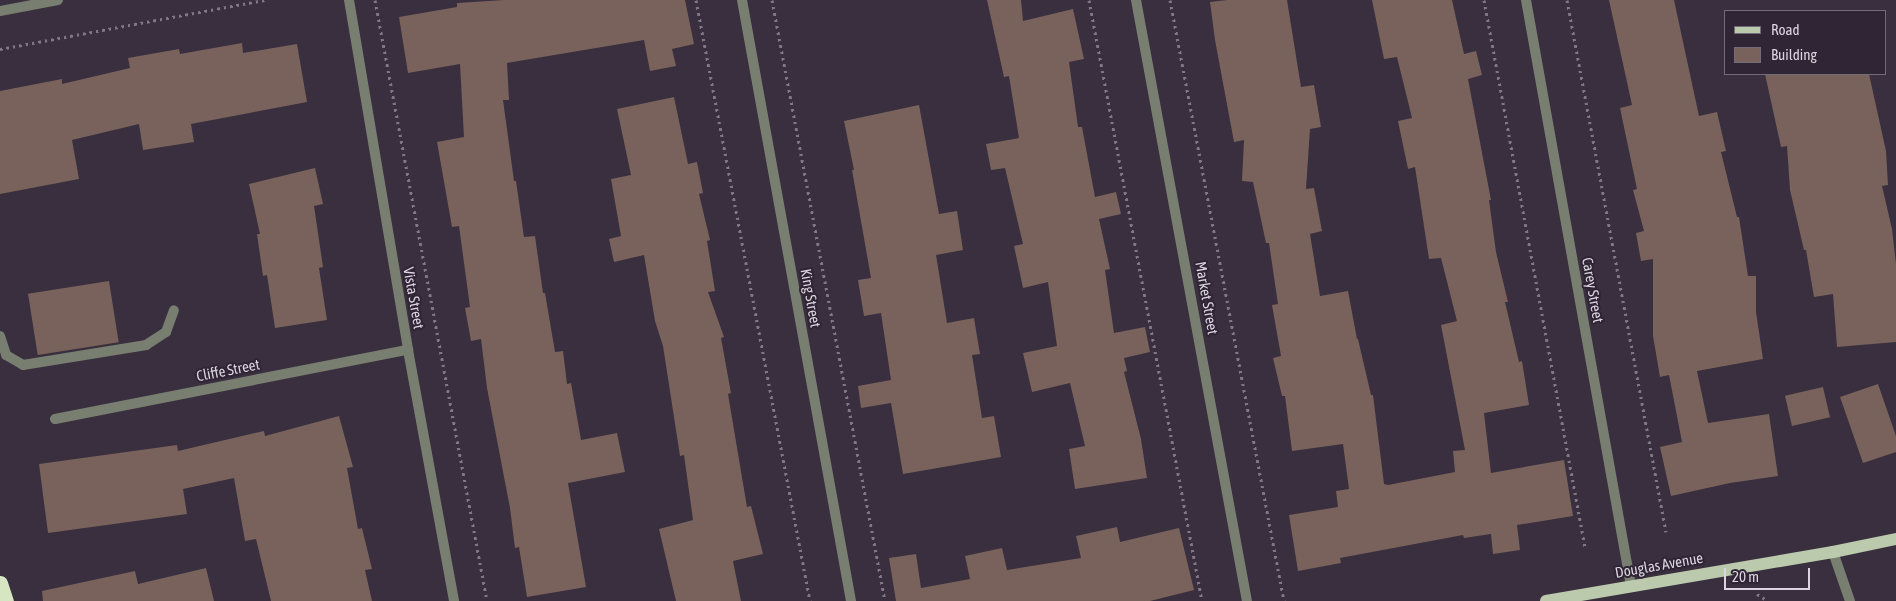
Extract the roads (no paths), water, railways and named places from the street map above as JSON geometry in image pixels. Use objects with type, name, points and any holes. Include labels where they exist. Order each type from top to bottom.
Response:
[{"type":"highway","points":[[0,583],[6,601]]},
{"type":"main road","name":"Douglas Avenue","points":[[1546,601],[1833,552],[1896,539]]},
{"type":"street","points":[[0,11],[58,0]]},
{"type":"street","name":"Vista Street","points":[[349,0],[408,350],[454,601]]},
{"type":"street","name":"King Street","points":[[742,0],[850,601]]},
{"type":"street","name":"Market Street","points":[[1136,0],[1248,601]]},
{"type":"street","name":"Carey Street","points":[[1526,0],[1631,586]]},
{"type":"street","points":[[0,336],[6,354],[23,365],[146,345],[166,332],[174,310]]},
{"type":"street","name":"Cliffe Street","points":[[55,418],[408,350]]},
{"type":"street","points":[[1833,552],[1850,601]]}]
